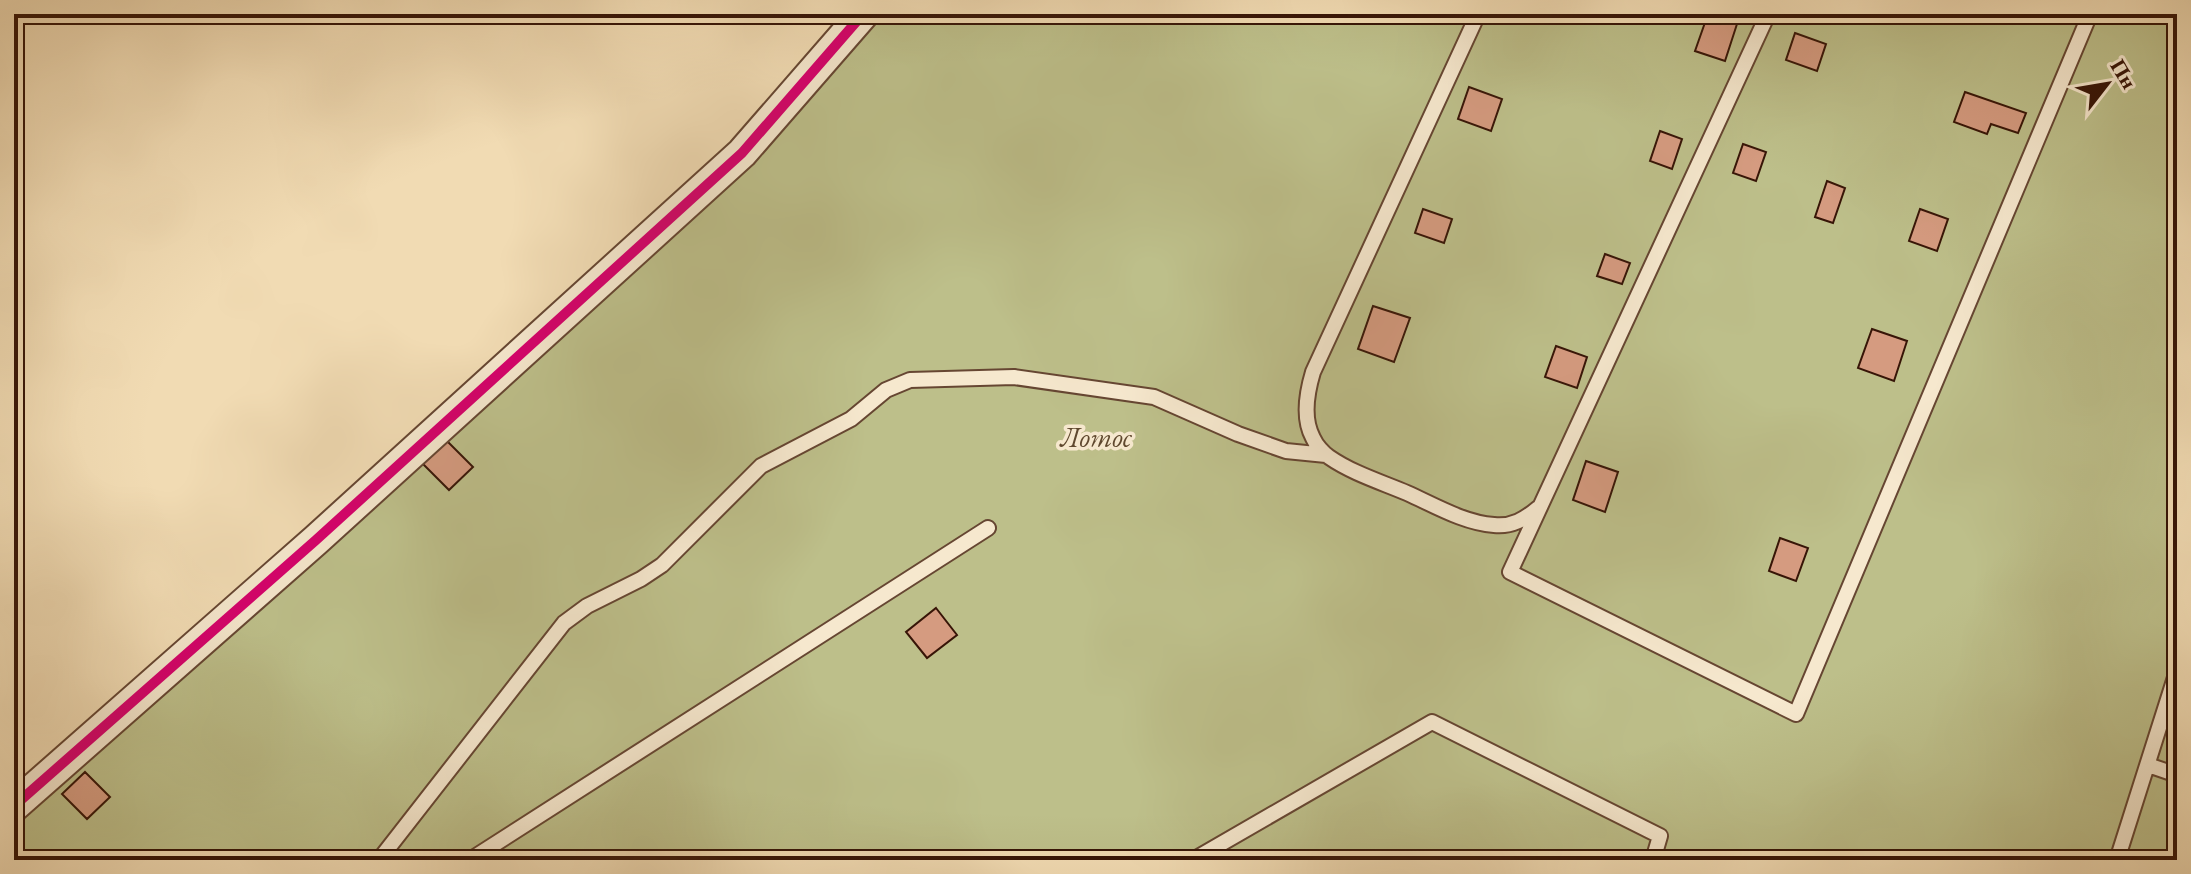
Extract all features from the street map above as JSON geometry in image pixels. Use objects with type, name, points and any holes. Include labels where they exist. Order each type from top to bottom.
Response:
[{"type":"street","points":[[14,806],[316,540],[742,153],[863,14]]},
{"type":"lane","points":[[1478,14],[1313,372],[1307,392],[1307,415],[1312,437],[1326,455],[1349,468],[1468,519],[1492,526],[1507,525],[1524,519],[1540,507]]},
{"type":"lane","points":[[1768,14],[1510,572],[1796,714],[2090,14]]},
{"type":"lane","points":[[379,860],[564,623],[587,606],[662,565],[761,466],[851,419],[886,390],[910,380],[1014,377],[1154,397],[1238,434],[1286,451],[1326,455]]},
{"type":"lane","points":[[470,860],[988,528]]},
{"type":"lane","points":[[2117,860],[2177,671]]},
{"type":"lane","points":[[1193,860],[1432,722],[1660,836],[1653,860]]},
{"type":"lane","points":[[2148,765],[2177,775]]},
{"type":"green space","name":"Лотос","points":[[863,14],[2177,14],[2177,860],[14,860],[14,806],[742,153]]},
{"type":"building","points":[[1708,14],[1737,24],[1725,61],[1695,51]]},
{"type":"building","points":[[1795,33],[1826,44],[1817,71],[1786,60]]},
{"type":"building","points":[[1469,87],[1502,99],[1491,131],[1458,119]]},
{"type":"building","points":[[1965,92],[2026,113],[2018,133],[1991,124],[1987,134],[1954,122]]},
{"type":"building","points":[[1660,131],[1682,139],[1672,169],[1650,161]]},
{"type":"building","points":[[1743,144],[1766,152],[1756,181],[1733,173]]},
{"type":"building","points":[[1827,181],[1845,188],[1833,223],[1815,217]]},
{"type":"building","points":[[1423,209],[1452,219],[1444,243],[1415,233]]},
{"type":"building","points":[[1920,209],[1948,219],[1937,251],[1909,241]]},
{"type":"building","points":[[1605,254],[1630,263],[1622,284],[1597,276]]},
{"type":"building","points":[[1373,306],[1410,318],[1394,362],[1358,349]]},
{"type":"building","points":[[1872,329],[1907,341],[1894,381],[1858,368]]},
{"type":"building","points":[[1556,346],[1587,357],[1577,388],[1545,377]]},
{"type":"building","points":[[445,439],[473,467],[449,490],[421,462]]},
{"type":"building","points":[[1586,461],[1618,472],[1605,512],[1573,500]]},
{"type":"building","points":[[1780,538],[1808,548],[1796,581],[1769,571]]},
{"type":"building","points":[[936,608],[957,635],[927,658],[906,632]]},
{"type":"building","points":[[85,772],[110,797],[87,819],[62,794]]},
{"type":"cycle path","points":[[14,806],[316,540],[742,153],[863,14]]}]
